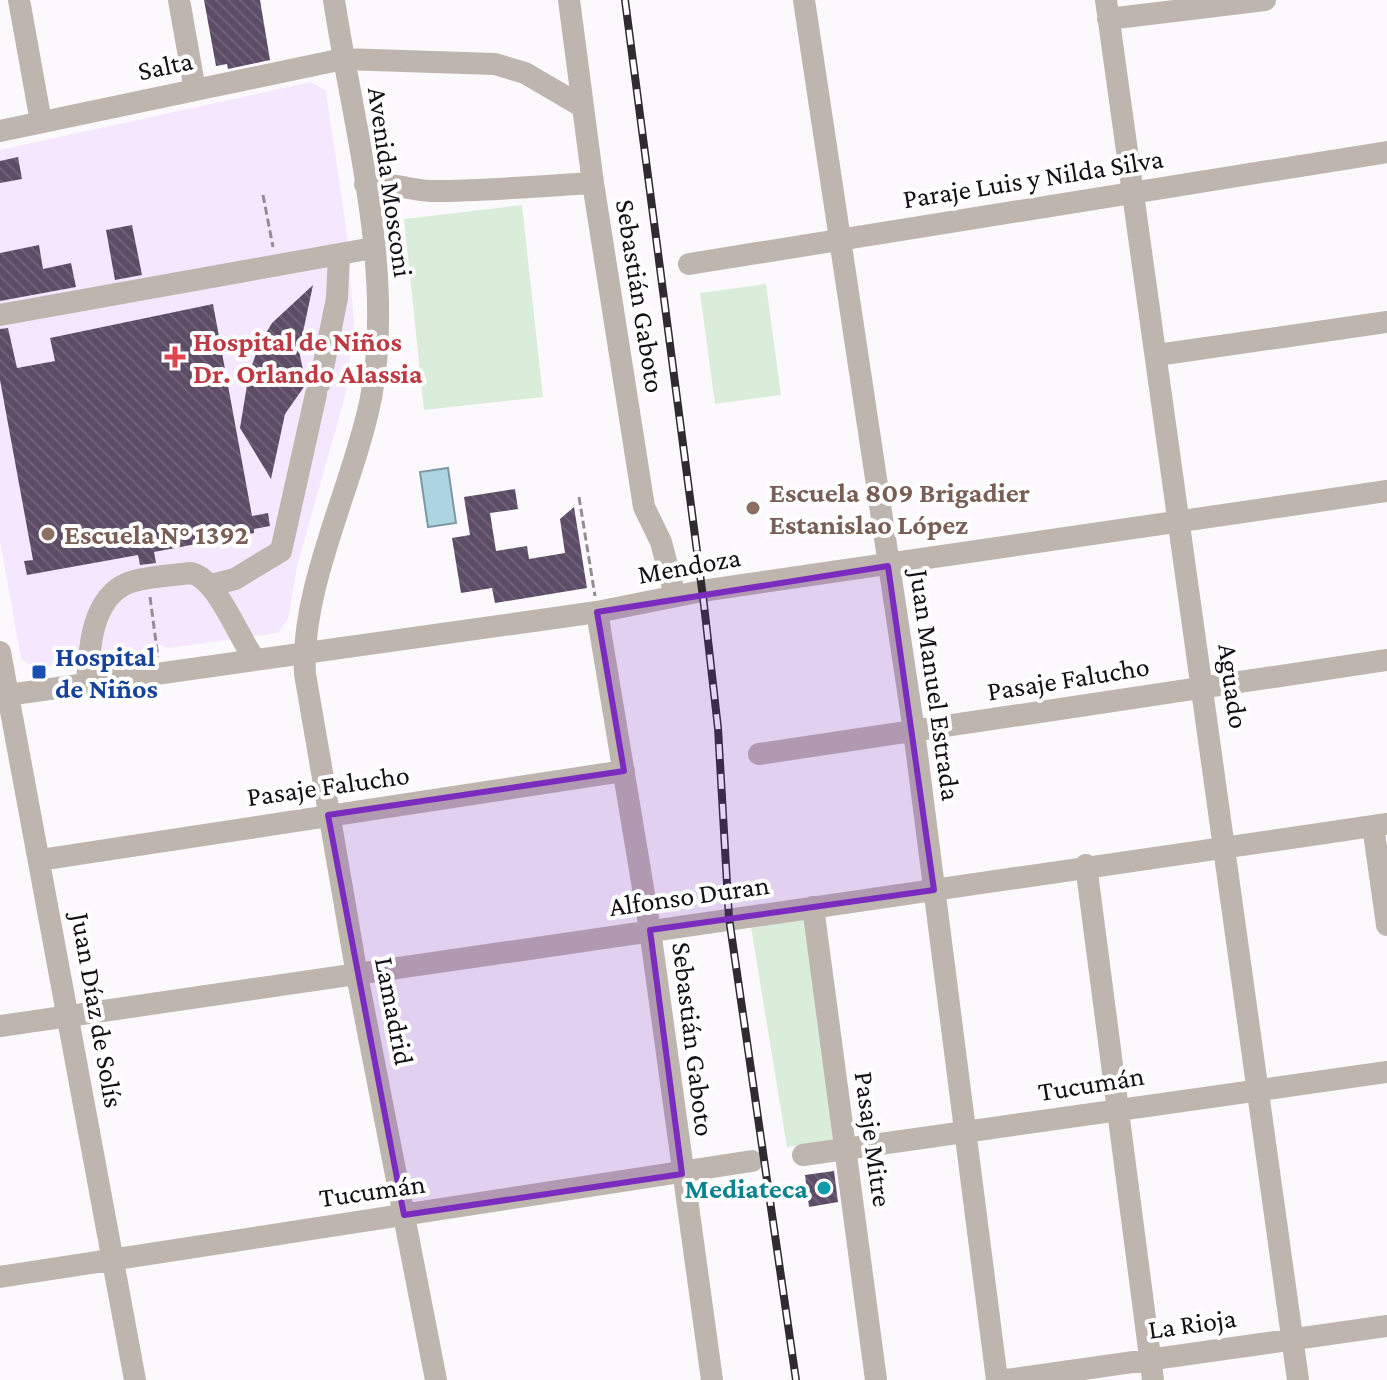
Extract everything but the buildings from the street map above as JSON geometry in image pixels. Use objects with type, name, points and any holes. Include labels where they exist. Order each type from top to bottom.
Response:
[{"type":"street","points":[[19,0],[41,122]]},
{"type":"street","points":[[179,0],[195,90]]},
{"type":"street","name":"Avenida Mosconi","points":[[304,651],[322,571],[371,397],[377,344],[373,248],[365,184],[334,0]]},
{"type":"street","name":"Sebastián Gaboto","points":[[569,0],[593,183],[644,507],[661,542],[675,596]]},
{"type":"street","name":"Juan Manuel Estrada","points":[[804,0],[914,731],[997,1380]]},
{"type":"street","points":[[1107,10],[1265,0]]},
{"type":"street","name":"Aguado","points":[[1107,10],[1204,687],[1298,1380]]},
{"type":"street","name":"Salta","points":[[0,131],[343,59],[495,64],[525,73],[583,107]]},
{"type":"street","name":"Paraje Luis y Nilda Silva","points":[[689,264],[1387,152]]},
{"type":"street","points":[[365,184],[391,182],[417,191],[464,191],[593,183]]},
{"type":"street","points":[[0,315],[373,248]]},
{"type":"street","points":[[211,585],[235,579],[281,551],[337,298],[339,254]]},
{"type":"street","points":[[1157,355],[1387,322]]},
{"type":"street","name":"Mendoza","points":[[4,696],[254,658],[597,612],[675,596],[1387,491]]},
{"type":"street","points":[[87,684],[95,625],[118,590],[131,582],[198,574],[211,585],[254,658]]},
{"type":"street","name":"Sebastián Gaboto","points":[[597,612],[650,930],[712,1380]]},
{"type":"street","name":"Lamadrid","points":[[304,651],[328,815],[436,1380]]},
{"type":"street","name":"Juan Díaz de Solís","points":[[0,652],[4,696],[40,860],[135,1380]]},
{"type":"street","name":"Pasaje Falucho","points":[[759,754],[1387,660]]},
{"type":"street","name":"Pasaje Falucho","points":[[40,860],[624,771]]},
{"type":"street","points":[[1380,825],[1387,925]]},
{"type":"street","name":"Alfonso Duran","points":[[0,1026],[934,890],[1086,865],[1380,825]]},
{"type":"street","points":[[1086,865],[1152,1370]]},
{"type":"street","name":"Pasaje Mitre","points":[[813,907],[876,1380]]},
{"type":"street","name":"Tucumán","points":[[803,1155],[1387,1072]]},
{"type":"street","name":"Tucumán","points":[[0,1277],[752,1161]]},
{"type":"street","name":"La Rioja","points":[[1006,1380],[1152,1370],[1293,1339],[1387,1326]]},
{"type":"path","points":[[263,195],[276,266]]},
{"type":"path","points":[[579,497],[597,612]]},
{"type":"path","points":[[148,587],[159,673]]},
{"type":"highlighted area","points":[[888,566],[934,890],[650,930],[682,1174],[404,1215],[328,815],[624,771],[597,612]]},
{"type":"shaded area","name":"Hospital de Niños Dr. Orlando Alassia","points":[[311,82],[326,91],[347,235],[354,322],[346,393],[297,566],[288,619],[278,633],[168,648],[157,644],[153,651],[36,668],[21,659],[0,540],[0,150]]},
{"type":"green space","points":[[522,205],[543,397],[424,410],[404,219]]},
{"type":"green space","points":[[766,284],[781,395],[715,404],[700,293]]},
{"type":"green space","points":[[805,919],[833,1141],[787,1147],[751,927]]},
{"type":"water","points":[[448,468],[456,523],[428,527],[420,472]]},
{"type":"railway","points":[[625,0],[718,728],[729,918],[796,1380]]},
{"type":"place","name":"Hospital de Niños Dr. Orlando Alassia","points":[[175,357]]},
{"type":"place","name":"Escuela 809 Brigadier Estanislao López","points":[[753,508]]},
{"type":"place","name":"Escuela N° 1392","points":[[48,534]]},
{"type":"place","name":"Hospital de Niños","points":[[39,672]]},
{"type":"place","name":"Mediateca","points":[[824,1188]]}]
